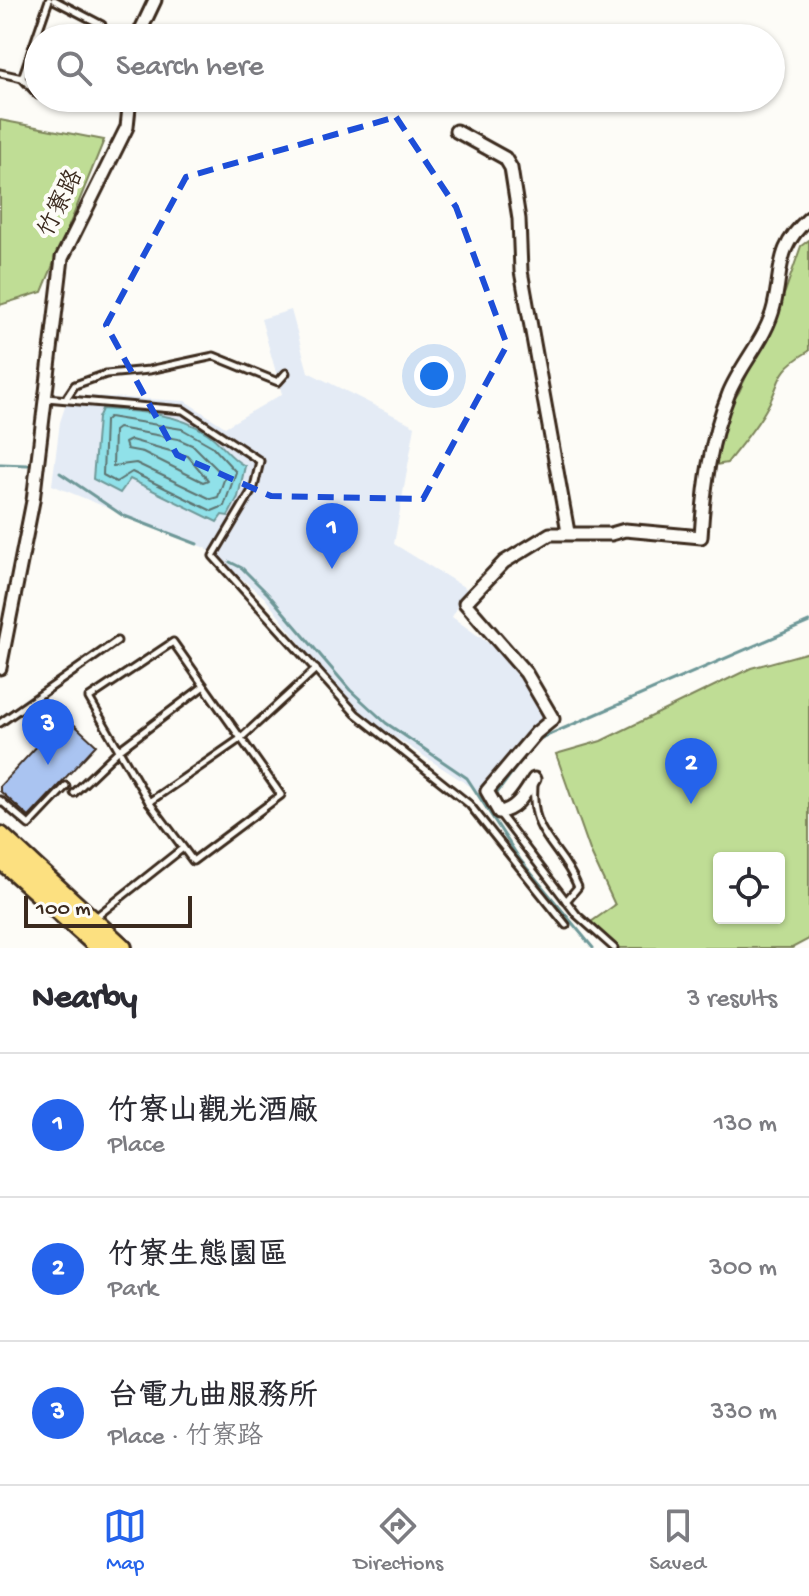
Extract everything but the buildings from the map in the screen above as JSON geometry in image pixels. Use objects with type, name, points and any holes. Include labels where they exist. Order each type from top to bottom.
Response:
[{"type":"main road","points":[[0,836],[88,925],[101,948]]},
{"type":"main road","points":[[0,858],[122,948]]},
{"type":"street","points":[[144,24],[155,0]]},
{"type":"street","name":"竹寮路","points":[[0,668],[33,501],[62,258],[127,127],[129,112]]},
{"type":"street","points":[[456,131],[505,158],[511,168],[519,219],[521,271],[568,532]]},
{"type":"street","points":[[534,779],[520,801],[507,811],[499,812],[487,791],[536,733],[553,719],[526,673],[465,603],[504,562],[550,534],[611,534],[625,530],[701,537],[705,472],[729,392],[770,316],[786,247],[809,218]]},
{"type":"lane","points":[[42,24],[51,0],[101,24]]},
{"type":"lane","points":[[0,73],[22,78],[24,73]]},
{"type":"lane","points":[[67,397],[75,385],[87,380],[214,356],[278,382],[286,373]]},
{"type":"lane","points":[[45,398],[67,397],[183,410],[260,461],[254,487],[213,556],[356,714],[469,804],[566,925]]},
{"type":"lane","points":[[0,723],[117,641]]},
{"type":"lane","points":[[173,642],[204,686],[281,795],[193,861],[149,802],[89,698],[173,642]]},
{"type":"lane","points":[[149,802],[240,739],[316,669]]},
{"type":"lane","points":[[74,793],[119,750],[204,686]]},
{"type":"lane","points":[[534,779],[532,808],[536,823],[571,869],[578,887],[566,901]]},
{"type":"lane","points":[[0,800],[29,825],[66,786]]},
{"type":"lane","points":[[499,812],[566,901],[614,948]]},
{"type":"lane","points":[[88,925],[183,848]]},
{"type":"highlighted area","points":[[396,117],[456,207],[507,345],[423,499],[271,496],[177,455],[106,325],[186,177]]},
{"type":"shaded area","points":[[291,310],[308,372],[415,426],[394,544],[467,589],[452,617],[520,666],[551,724],[526,733],[479,792],[350,708],[264,597],[205,548],[52,485],[60,422],[69,395],[185,401],[225,427],[282,394],[261,319]]},
{"type":"green space","points":[[0,120],[104,140],[42,292],[0,305]]},
{"type":"green space","points":[[809,240],[809,351],[784,372],[761,418],[727,463],[716,465],[709,459],[717,425],[739,392],[785,292],[801,246]]},
{"type":"green space","points":[[809,652],[809,939],[792,948],[614,948],[591,922],[615,905],[591,853],[556,754],[601,741],[751,668]]},
{"type":"water","points":[[102,409],[170,417],[196,426],[212,437],[245,466],[238,497],[228,516],[222,515],[217,522],[130,479],[120,493],[93,479],[98,418]]},
{"type":"waterway","points":[[0,464],[28,465]]},
{"type":"waterway","points":[[60,473],[122,515],[197,544]]},
{"type":"waterway","points":[[230,562],[242,568],[268,594],[350,690],[386,723],[467,778],[521,861],[593,948]]},
{"type":"waterway","points":[[537,740],[809,622]]},
{"type":"waterway","points":[[494,797],[525,755]]},
{"type":"place","name":"竹寮山觀光酒廠","points":[[332,569]]},
{"type":"place","name":"台電九曲服務所","points":[[48,765]]},
{"type":"place","name":"竹寮生態園區","points":[[691,804]]}]
